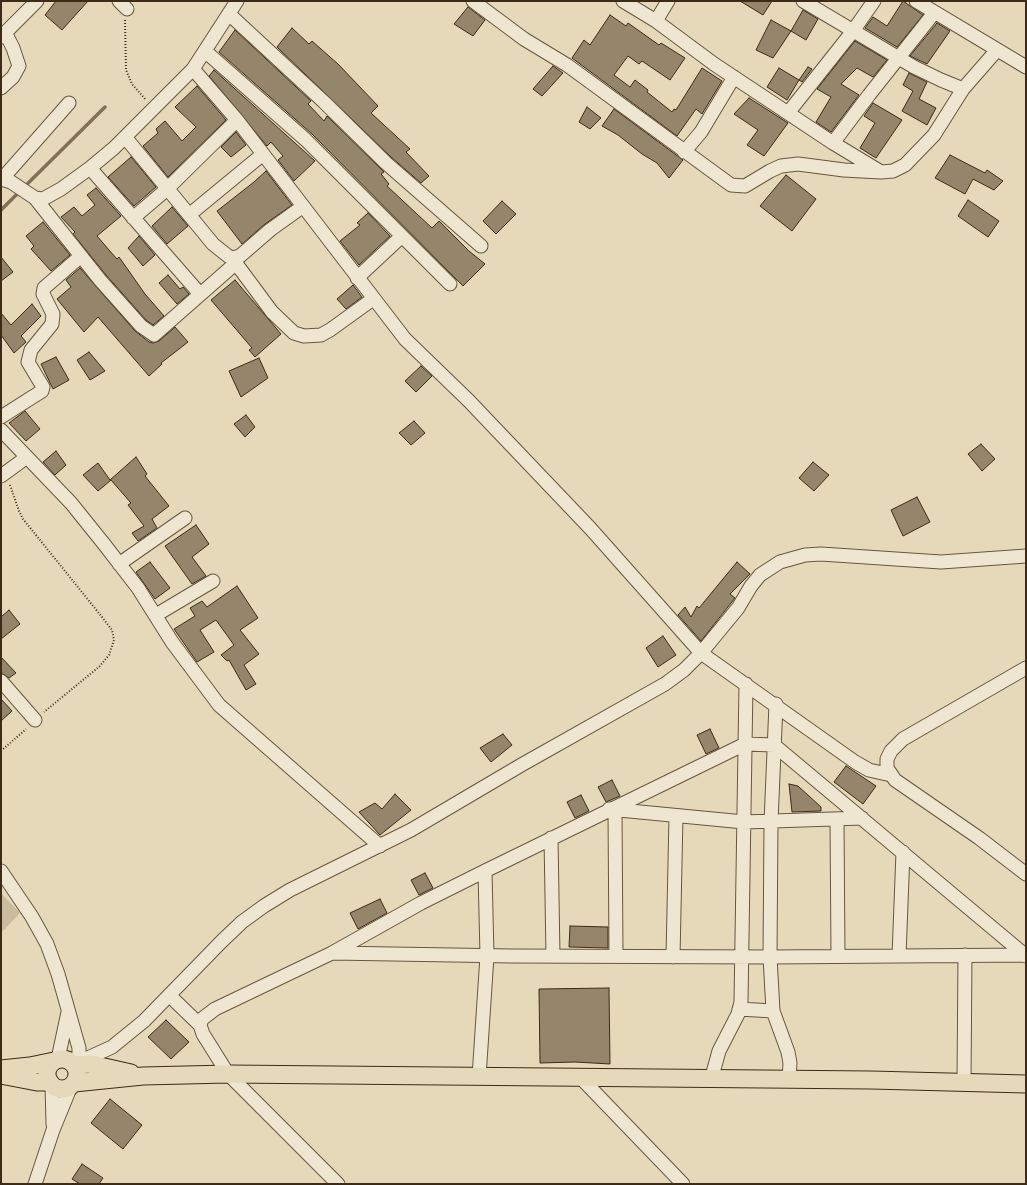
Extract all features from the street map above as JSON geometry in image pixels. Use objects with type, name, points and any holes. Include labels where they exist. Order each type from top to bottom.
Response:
[{"type":"main road","points":[[1,1070],[30,1066],[64,1058],[75,1065],[102,1066],[143,1076]]},
{"type":"main road","points":[[51,1083],[47,1071],[56,1060]]},
{"type":"main road","points":[[73,1084],[78,1074],[75,1065]]},
{"type":"main road","points":[[1,1075],[37,1082],[51,1083],[61,1089],[73,1084],[143,1076],[228,1074],[479,1078],[580,1077],[1026,1084]]},
{"type":"street","points":[[1,88],[13,77],[19,66],[13,48],[3,36],[37,1]]},
{"type":"street","points":[[34,198],[43,198],[50,195],[90,168],[156,108],[193,68],[237,1]]},
{"type":"street","points":[[473,1],[524,39],[567,66],[722,180],[737,186],[745,186],[781,166],[798,164],[836,169],[881,172],[893,170],[905,165],[934,135],[963,89],[997,50]]},
{"type":"street","points":[[623,1],[656,21],[734,77],[833,144],[881,172]]},
{"type":"street","points":[[656,21],[668,1]]},
{"type":"street","points":[[804,1],[899,58],[940,80],[963,89]]},
{"type":"street","points":[[788,113],[853,31],[874,1]]},
{"type":"street","points":[[916,1],[1026,67]]},
{"type":"street","points":[[833,144],[934,13]]},
{"type":"street","points":[[229,14],[324,102],[386,163],[481,246]]},
{"type":"street","points":[[205,51],[306,140],[450,284]]},
{"type":"street","points":[[193,68],[237,120],[373,300],[406,339],[469,400],[590,528],[701,653],[776,704],[855,762],[869,770],[891,775],[1026,874]]},
{"type":"street","points":[[684,152],[701,132],[734,77]]},
{"type":"street","points":[[69,103],[2,179],[11,182],[34,198],[141,326],[154,335],[234,261],[270,230],[302,206]]},
{"type":"street","points":[[133,218],[167,189],[237,120]]},
{"type":"street","points":[[125,137],[213,244],[234,261],[272,312],[294,332],[304,336],[321,335],[373,300]]},
{"type":"street","points":[[189,215],[263,154]]},
{"type":"street","points":[[90,168],[200,294]]},
{"type":"street","points":[[357,278],[402,236]]},
{"type":"street","points":[[1,417],[42,391],[43,387],[28,362],[31,350],[52,324],[53,314],[43,294],[44,288],[81,256]]},
{"type":"street","points":[[1,430],[71,503],[119,564],[156,615],[177,648],[219,705],[380,846]]},
{"type":"street","points":[[3,474],[27,457]]},
{"type":"street","points":[[119,564],[185,518]]},
{"type":"street","points":[[75,1065],[112,1047],[144,1022],[222,940],[242,922],[264,906],[290,890],[380,846],[665,684],[684,670],[701,653],[738,608],[751,586],[760,575],[780,562],[805,555],[821,554],[941,562],[1026,556]]},
{"type":"street","points":[[156,615],[213,581]]},
{"type":"street","points":[[891,775],[887,768],[887,759],[891,751],[903,739],[1026,668]]},
{"type":"street","points":[[1,681],[35,720]]},
{"type":"street","points":[[711,1080],[719,1051],[739,1009],[746,684]]},
{"type":"street","points":[[776,704],[771,822],[770,957],[773,1011],[788,1052],[790,1063],[789,1080]]},
{"type":"street","points":[[200,1025],[202,1019],[216,1009],[332,953],[421,903],[485,870],[745,744],[774,745],[1025,955]]},
{"type":"street","points":[[612,809],[744,822],[862,818]]},
{"type":"street","points":[[612,809],[616,956]]},
{"type":"street","points":[[673,957],[676,816]]},
{"type":"street","points":[[837,820],[838,956]]},
{"type":"street","points":[[551,838],[553,956]]},
{"type":"street","points":[[899,956],[903,852]]},
{"type":"street","points":[[479,1078],[487,956],[485,870]]},
{"type":"street","points":[[1,871],[32,917],[47,944],[58,974],[79,1048],[79,1054],[75,1065]]},
{"type":"street","points":[[332,953],[673,957],[1025,955]]},
{"type":"street","points":[[964,1082],[966,955]]},
{"type":"street","points":[[170,996],[200,1025],[228,1074],[338,1184]]},
{"type":"street","points":[[739,1009],[773,1011]]},
{"type":"street","points":[[56,1060],[68,1012]]},
{"type":"street","points":[[580,1077],[682,1184]]},
{"type":"street","points":[[51,1083],[53,1130]]},
{"type":"street","points":[[35,1184],[53,1130],[73,1084]]},
{"type":"path","points":[[123,5],[124,24],[127,33],[125,61],[128,78],[142,96],[156,108]]},
{"type":"path","points":[[1,751],[35,720],[100,666],[109,655],[114,640],[112,630],[23,519],[3,474]]},
{"type":"shaded area","points":[[1,893],[20,913],[1,933]]},
{"type":"building","points":[[56,1],[88,1],[62,30],[45,15]]},
{"type":"building","points":[[740,1],[772,1],[763,15]]},
{"type":"building","points":[[903,1],[923,15],[897,47],[865,28],[873,17],[887,26]]},
{"type":"building","points":[[468,7],[485,20],[473,36],[454,24]]},
{"type":"building","points":[[803,10],[818,19],[806,40],[791,31]]},
{"type":"building","points":[[610,15],[626,26],[628,23],[659,45],[661,43],[685,58],[670,80],[642,61],[639,64],[628,56],[614,75],[630,87],[635,80],[648,90],[647,92],[672,112],[674,109],[676,110],[702,68],[722,81],[702,114],[696,109],[677,136],[572,58],[584,40],[590,45]]},
{"type":"building","points":[[771,20],[791,31],[773,58],[756,50]]},
{"type":"building","points":[[937,23],[950,31],[927,64],[910,56]]},
{"type":"building","points":[[292,28],[309,44],[312,41],[339,65],[378,106],[371,113],[410,149],[406,152],[429,176],[421,183],[391,157],[277,47]]},
{"type":"building","points":[[235,30],[311,101],[308,104],[324,121],[327,116],[384,172],[381,174],[389,184],[387,186],[432,228],[439,221],[469,251],[485,264],[463,286],[312,134],[219,52]]},
{"type":"building","points":[[855,41],[887,60],[873,77],[857,68],[841,84],[859,95],[831,132],[816,122],[831,97],[817,89]]},
{"type":"building","points":[[553,66],[563,73],[542,96],[533,89]]},
{"type":"building","points":[[808,67],[812,69],[802,82],[799,80]]},
{"type":"building","points":[[779,68],[799,80],[787,100],[767,87]]},
{"type":"building","points":[[214,70],[315,161],[294,181],[278,160],[283,156],[271,142],[267,146],[209,76]]},
{"type":"building","points":[[909,73],[927,82],[919,99],[936,108],[927,125],[902,111],[913,91],[903,85]]},
{"type":"building","points":[[197,86],[226,120],[168,177],[143,146],[158,133],[156,129],[165,121],[182,141],[196,127],[175,107]]},
{"type":"building","points":[[749,98],[788,123],[764,156],[747,145],[758,130],[734,114]]},
{"type":"building","points":[[873,103],[902,120],[876,158],[860,148],[875,123],[864,116]]},
{"type":"building","points":[[587,107],[601,118],[590,129],[579,122]]},
{"type":"building","points":[[614,109],[683,160],[669,178],[657,163],[642,154],[618,135],[602,126]]},
{"type":"building","points":[[236,132],[246,145],[231,157],[221,147]]},
{"type":"building","points":[[950,155],[985,173],[987,170],[1003,181],[994,190],[973,179],[965,194],[935,178]]},
{"type":"building","points":[[131,157],[156,187],[134,206],[108,177]]},
{"type":"building","points":[[266,171],[292,205],[265,224],[242,244],[217,211]]},
{"type":"building","points":[[786,175],[816,199],[792,231],[760,206]]},
{"type":"building","points":[[96,188],[121,216],[97,236],[117,259],[119,257],[145,294],[164,316],[153,325],[146,320],[106,275],[73,234],[75,232],[61,217],[74,207],[82,216],[95,205],[87,195]]},
{"type":"building","points":[[968,200],[999,221],[988,237],[958,216]]},
{"type":"building","points":[[502,201],[516,214],[496,234],[483,221]]},
{"type":"building","points":[[172,207],[188,226],[167,244],[152,226]]},
{"type":"building","points":[[368,213],[390,236],[359,265],[340,241],[360,225],[357,223]]},
{"type":"building","points":[[43,222],[70,255],[51,271],[31,249],[34,246],[26,236]]},
{"type":"building","points":[[139,236],[155,255],[143,266],[128,248]]},
{"type":"building","points":[[1,257],[13,272],[1,281]]},
{"type":"building","points":[[80,268],[135,331],[149,342],[153,343],[159,341],[175,327],[188,342],[161,363],[162,364],[149,376],[98,317],[84,332],[57,299],[71,287],[66,280]]},
{"type":"building","points":[[168,275],[180,289],[183,287],[189,294],[177,304],[159,283]]},
{"type":"building","points":[[235,280],[281,334],[255,357],[249,350],[252,348],[211,300]]},
{"type":"building","points":[[353,285],[362,297],[346,309],[337,299]]},
{"type":"building","points":[[32,304],[41,316],[21,336],[26,342],[14,353],[1,335],[1,313],[11,325]]},
{"type":"building","points":[[89,352],[105,371],[90,380],[77,360]]},
{"type":"building","points":[[56,357],[69,380],[53,389],[41,364]]},
{"type":"building","points":[[259,358],[268,378],[241,397],[229,371]]},
{"type":"building","points":[[421,366],[432,376],[416,392],[405,381]]},
{"type":"building","points":[[25,411],[40,429],[26,441],[9,423]]},
{"type":"building","points":[[246,415],[255,427],[245,437],[234,424]]},
{"type":"building","points":[[414,421],[425,433],[411,445],[399,433]]},
{"type":"building","points":[[981,444],[995,459],[982,471],[968,454]]},
{"type":"building","points":[[56,451],[66,465],[55,475],[43,462]]},
{"type":"building","points":[[136,457],[147,474],[145,476],[169,506],[152,519],[157,528],[138,541],[132,533],[144,526],[128,505],[131,503],[111,480],[98,491],[83,475],[98,463],[110,480]]},
{"type":"building","points":[[813,462],[829,475],[814,491],[799,478]]},
{"type":"building","points":[[917,497],[930,522],[903,536],[891,510]]},
{"type":"building","points":[[196,525],[209,544],[192,557],[206,576],[192,584],[165,546]]},
{"type":"building","points":[[150,562],[170,588],[155,599],[136,572]]},
{"type":"building","points":[[737,562],[750,574],[730,594],[735,598],[701,641],[678,615],[685,607],[691,617],[697,606],[699,608]]},
{"type":"building","points":[[237,586],[258,618],[240,630],[259,654],[244,665],[256,684],[246,690],[229,660],[227,661],[221,655],[234,645],[216,620],[200,630],[214,652],[197,662],[174,629],[195,616],[190,608],[202,601],[207,607]]},
{"type":"building","points":[[9,610],[20,624],[1,639],[1,617]]},
{"type":"building","points":[[663,636],[676,655],[658,667],[646,648]]},
{"type":"building","points":[[1,657],[16,673],[9,678],[1,673]]},
{"type":"building","points":[[1,699],[12,711],[1,721]]},
{"type":"building","points":[[710,729],[719,748],[706,754],[697,735]]},
{"type":"building","points":[[503,734],[512,745],[491,762],[480,748]]},
{"type":"building","points":[[846,766],[876,786],[863,804],[834,782]]},
{"type":"building","points":[[612,780],[620,796],[606,802],[598,787]]},
{"type":"building","points":[[789,784],[798,786],[821,807],[821,811],[792,812]]},
{"type":"building","points":[[395,794],[411,810],[380,835],[359,812],[375,803],[382,809]]},
{"type":"building","points":[[581,795],[589,811],[575,818],[567,802]]},
{"type":"building","points":[[425,873],[433,888],[419,895],[411,880]]},
{"type":"building","points":[[380,899],[387,913],[358,929],[350,913]]},
{"type":"building","points":[[570,926],[608,927],[608,948],[569,947]]},
{"type":"building","points":[[609,988],[610,1064],[575,1062],[540,1063],[539,989]]},
{"type":"building","points":[[166,1020],[189,1042],[171,1059],[148,1037]]},
{"type":"building","points":[[110,1099],[142,1125],[123,1149],[91,1123]]},
{"type":"building","points":[[82,1164],[103,1178],[99,1184],[80,1184],[72,1179]]},
{"type":"waterway","points":[[1,210],[105,107]]}]
